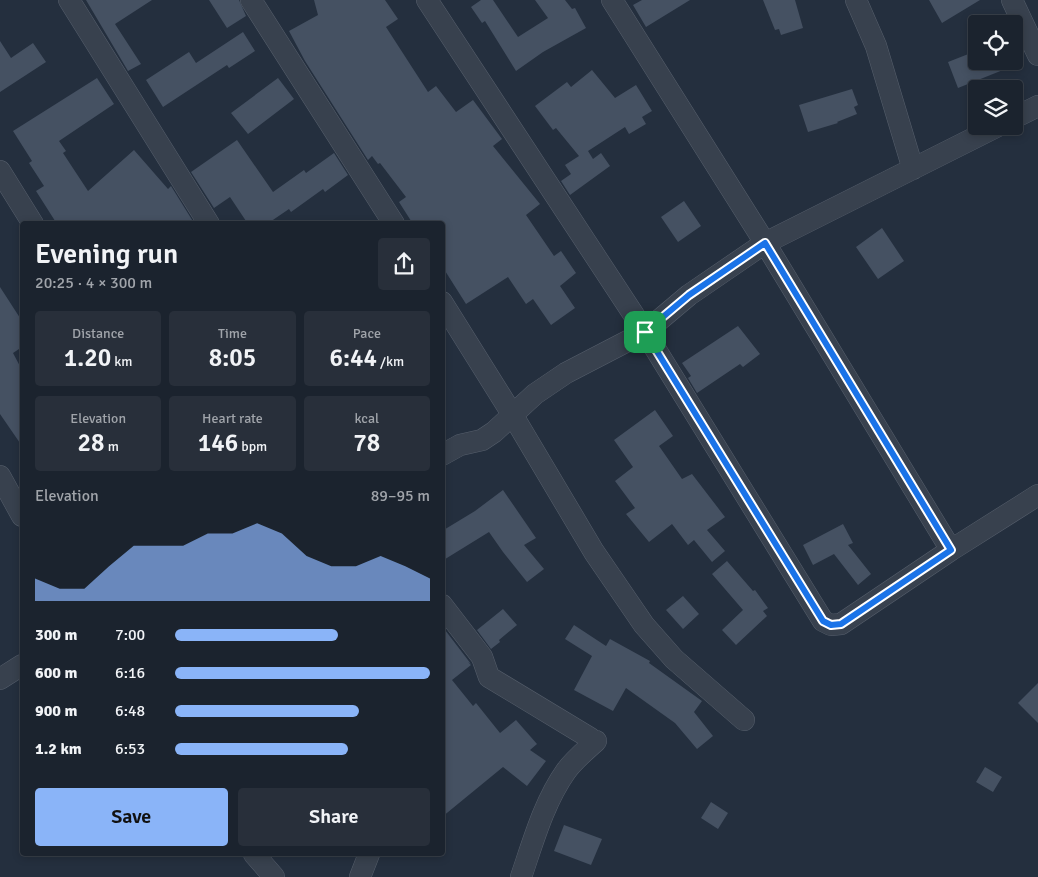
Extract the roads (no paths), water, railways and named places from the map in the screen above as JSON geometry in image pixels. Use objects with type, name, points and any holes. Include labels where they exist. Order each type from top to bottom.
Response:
[{"type":"street","points":[[69,0],[207,221]]},
{"type":"street","points":[[251,0],[392,221]]},
{"type":"street","points":[[427,0],[645,332],[823,621],[831,625],[841,624],[951,550],[1038,495]]},
{"type":"street","points":[[612,0],[765,243],[951,550]]},
{"type":"street","points":[[856,0],[876,46],[913,169]]},
{"type":"street","points":[[1012,0],[1038,55]]},
{"type":"street","points":[[1023,114],[1038,106]]},
{"type":"street","points":[[445,454],[460,446],[482,440],[494,432],[535,394],[566,373],[645,332],[689,295],[765,243],[980,135]]},
{"type":"street","points":[[0,170],[31,221]]},
{"type":"street","points":[[445,307],[512,414],[594,552],[644,625],[674,659],[744,720]]},
{"type":"street","points":[[0,476],[20,512]]},
{"type":"street","points":[[445,609],[482,657],[489,677],[594,742],[596,741],[573,763],[554,789],[521,877]]},
{"type":"street","points":[[0,679],[20,666]]},
{"type":"street","points":[[256,856],[274,877]]},
{"type":"street","points":[[360,877],[368,856]]}]
